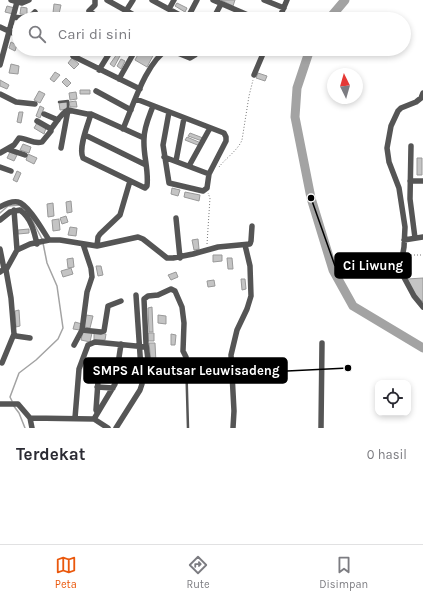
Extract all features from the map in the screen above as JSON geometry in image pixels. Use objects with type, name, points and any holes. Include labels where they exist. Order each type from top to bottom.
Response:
[{"type":"street","points":[[13,12],[14,1],[22,3],[29,0]]},
{"type":"street","points":[[90,12],[89,11],[95,5],[95,0]]},
{"type":"street","points":[[107,0],[127,12],[133,0]]},
{"type":"street","points":[[152,0],[174,12]]},
{"type":"street","points":[[169,9],[174,0]]},
{"type":"street","points":[[191,12],[197,0]]},
{"type":"street","points":[[213,0],[240,12]]},
{"type":"street","points":[[264,0],[284,8]]},
{"type":"street","points":[[282,12],[287,0]]},
{"type":"street","points":[[216,12],[220,4]]},
{"type":"street","points":[[0,65],[12,21]]},
{"type":"street","points":[[0,27],[12,33]]},
{"type":"street","points":[[99,70],[107,56]]},
{"type":"street","points":[[119,79],[132,56]]},
{"type":"street","points":[[123,129],[140,89],[152,65],[159,56]]},
{"type":"street","points":[[254,75],[261,56]]},
{"type":"street","points":[[74,57],[140,89]]},
{"type":"street","points":[[96,91],[131,110]]},
{"type":"street","points":[[423,93],[421,98],[416,102],[401,108],[398,111],[391,126],[388,141],[389,162],[398,183],[401,196],[404,227],[404,240],[400,270],[414,296],[423,307]]},
{"type":"street","points":[[0,94],[16,102],[35,104]]},
{"type":"street","points":[[136,99],[152,106],[170,112],[224,133],[226,138],[209,174],[205,190],[201,191],[169,183],[164,157],[164,138],[170,112]]},
{"type":"street","points":[[91,114],[85,135],[82,155],[85,159],[143,188],[146,188],[148,178],[144,138],[145,127],[152,106]]},
{"type":"street","points":[[68,110],[91,114],[144,138]]},
{"type":"street","points":[[0,153],[14,145],[19,138],[34,143],[42,142],[58,120],[68,110]]},
{"type":"street","points":[[61,148],[68,110]]},
{"type":"street","points":[[44,114],[58,120]]},
{"type":"street","points":[[176,161],[184,118]]},
{"type":"street","points":[[37,121],[51,129]]},
{"type":"street","points":[[189,166],[210,128]]},
{"type":"street","points":[[85,135],[146,164]]},
{"type":"street","points":[[411,146],[410,199],[415,238]]},
{"type":"street","points":[[7,149],[25,156]]},
{"type":"street","points":[[164,157],[209,174]]},
{"type":"street","points":[[0,167],[11,171]]},
{"type":"street","points":[[97,246],[98,237],[100,234],[120,215],[130,181]]},
{"type":"street","points":[[410,181],[423,181]]},
{"type":"street","points":[[0,207],[10,202],[19,202],[23,204],[38,222],[43,242]]},
{"type":"street","points":[[0,220],[14,210],[20,210],[43,242]]},
{"type":"street","points":[[14,210],[17,250]]},
{"type":"street","points":[[176,218],[180,258]]},
{"type":"street","points":[[3,270],[17,250],[25,246],[43,242],[60,240],[97,246],[138,237],[143,238],[167,258],[180,258],[218,247],[251,244],[252,226]]},
{"type":"street","points":[[404,240],[423,237]]},
{"type":"street","points":[[74,345],[82,330],[87,292],[93,272],[83,244]]},
{"type":"street","points":[[233,428],[232,349],[237,330],[247,310],[251,296],[250,266],[244,245]]},
{"type":"street","points":[[0,249],[3,270],[11,298],[14,334],[2,363]]},
{"type":"street","points":[[116,428],[141,387],[145,297],[158,295],[172,289],[175,291],[182,307],[184,323],[183,351],[186,357]]},
{"type":"street","points":[[136,295],[142,347],[148,360]]},
{"type":"street","points":[[82,330],[104,331],[108,306],[121,301]]},
{"type":"street","points":[[14,334],[30,338]]},
{"type":"street","points":[[75,418],[79,368],[88,345],[95,342],[142,347]]},
{"type":"street","points":[[321,428],[322,342]]},
{"type":"street","points":[[94,419],[117,380],[121,344]]},
{"type":"street","points":[[97,412],[97,387],[100,366],[118,368]]},
{"type":"street","points":[[97,387],[113,388]]},
{"type":"street","points":[[0,404],[13,404],[24,410],[30,418],[32,428]]},
{"type":"street","points":[[30,418],[94,419],[108,428]]},
{"type":"lane","points":[[59,102],[68,101],[68,110]]},
{"type":"lane","points":[[186,357],[188,428]]},
{"type":"path","points":[[218,168],[240,145],[242,140],[254,75]]},
{"type":"path","points":[[205,190],[210,198],[207,250]]},
{"type":"path","points":[[402,255],[423,254]]},
{"type":"building","points":[[221,0],[235,0],[233,6]]},
{"type":"building","points":[[177,3],[187,8],[185,12],[175,6]]},
{"type":"building","points":[[54,4],[61,5],[59,12],[53,12]]},
{"type":"building","points":[[7,6],[15,8],[12,14],[5,12]]},
{"type":"building","points":[[21,7],[27,8],[27,12],[20,12]]},
{"type":"building","points":[[11,42],[12,50],[9,48]]},
{"type":"building","points":[[116,56],[120,56],[114,67],[110,64]]},
{"type":"building","points":[[137,56],[153,56],[147,67],[135,60]]},
{"type":"building","points":[[72,58],[79,64],[74,69],[68,63]]},
{"type":"building","points":[[121,59],[125,61],[121,69],[117,66]]},
{"type":"building","points":[[11,64],[19,66],[18,74],[9,73]]},
{"type":"building","points":[[55,72],[60,75],[54,82],[50,79]]},
{"type":"building","points":[[258,73],[267,76],[265,81],[256,78]]},
{"type":"building","points":[[66,78],[71,83],[67,87],[62,82]]},
{"type":"building","points":[[0,80],[9,85],[7,89],[0,86]]},
{"type":"building","points":[[80,90],[90,90],[90,94],[80,94]]},
{"type":"building","points":[[39,91],[45,94],[40,103],[34,100]]},
{"type":"building","points":[[76,92],[77,99],[70,100],[69,93]]},
{"type":"building","points":[[76,101],[77,107],[70,107],[69,102]]},
{"type":"building","points":[[67,102],[68,109],[60,110],[59,103]]},
{"type":"building","points":[[40,106],[44,108],[40,118],[36,116]]},
{"type":"building","points":[[19,112],[23,112],[21,123],[17,122]]},
{"type":"building","points":[[37,123],[46,128],[44,134],[34,128]]},
{"type":"building","points":[[190,133],[203,138],[202,141],[188,136]]},
{"type":"building","points":[[187,137],[201,143],[200,146],[185,140]]},
{"type":"building","points":[[23,144],[31,147],[29,153],[20,150]]},
{"type":"building","points":[[10,152],[17,155],[14,161],[7,158]]},
{"type":"building","points":[[28,154],[37,158],[34,164],[26,160]]},
{"type":"building","points":[[417,158],[422,158],[422,175],[417,175]]},
{"type":"building","points":[[17,171],[21,173],[17,182],[13,180]]},
{"type":"building","points":[[172,188],[180,190],[178,196],[171,194]]},
{"type":"building","points":[[185,192],[200,195],[199,201],[184,197]]},
{"type":"building","points":[[71,201],[72,212],[67,213],[66,202]]},
{"type":"building","points":[[53,203],[54,216],[48,217],[47,204]]},
{"type":"building","points":[[66,216],[68,222],[62,224],[60,218]]},
{"type":"building","points":[[59,219],[60,230],[53,231],[52,220]]},
{"type":"building","points":[[70,227],[77,228],[76,236],[68,235]]},
{"type":"building","points":[[29,229],[29,233],[18,234],[18,230]]},
{"type":"building","points":[[198,239],[199,249],[194,250],[192,240]]},
{"type":"building","points":[[213,255],[222,255],[222,261],[213,262]]},
{"type":"building","points":[[73,258],[74,267],[68,268],[67,259]]},
{"type":"building","points":[[227,258],[232,258],[233,269],[228,269]]},
{"type":"building","points":[[96,266],[101,266],[103,275],[98,276]]},
{"type":"building","points":[[71,268],[73,274],[63,277],[61,271]]},
{"type":"building","points":[[176,272],[178,277],[171,280],[168,275]]},
{"type":"building","points":[[423,278],[423,302],[416,296],[407,279]]},
{"type":"building","points":[[241,279],[245,279],[246,289],[242,290]]},
{"type":"building","points":[[214,280],[215,286],[208,287],[207,281]]},
{"type":"building","points":[[152,307],[153,332],[149,332],[148,308]]},
{"type":"building","points":[[19,310],[20,326],[16,327],[15,311]]},
{"type":"building","points":[[86,315],[93,316],[90,328],[84,327]]},
{"type":"building","points":[[158,315],[166,316],[166,324],[158,323]]},
{"type":"building","points":[[75,322],[82,324],[80,330],[73,329]]},
{"type":"building","points":[[83,331],[92,333],[90,342],[81,340]]},
{"type":"building","points":[[94,333],[106,334],[105,340],[94,340]]},
{"type":"building","points":[[148,333],[154,333],[154,341],[148,341]]},
{"type":"building","points":[[171,334],[176,335],[175,345],[171,345]]},
{"type":"building","points":[[149,343],[155,343],[156,363],[151,363]]},
{"type":"waterway","points":[[335,12],[345,0]]},
{"type":"waterway","points":[[308,56],[297,88],[295,117],[311,198],[333,270],[353,306],[423,348]]},
{"type":"waterway","points":[[0,213],[8,206],[20,205],[23,209]]},
{"type":"waterway","points":[[31,218],[42,239]]},
{"type":"waterway","points":[[12,401],[10,397],[19,373],[36,360],[58,339],[63,328],[57,286],[47,263],[43,243]]},
{"type":"waterway","points":[[13,405],[19,413],[25,428]]},
{"type":"place","name":"Ci Liwung","points":[[311,198]]},
{"type":"place","name":"SMPS Al Kautsar Leuwisadeng","points":[[348,368]]}]
